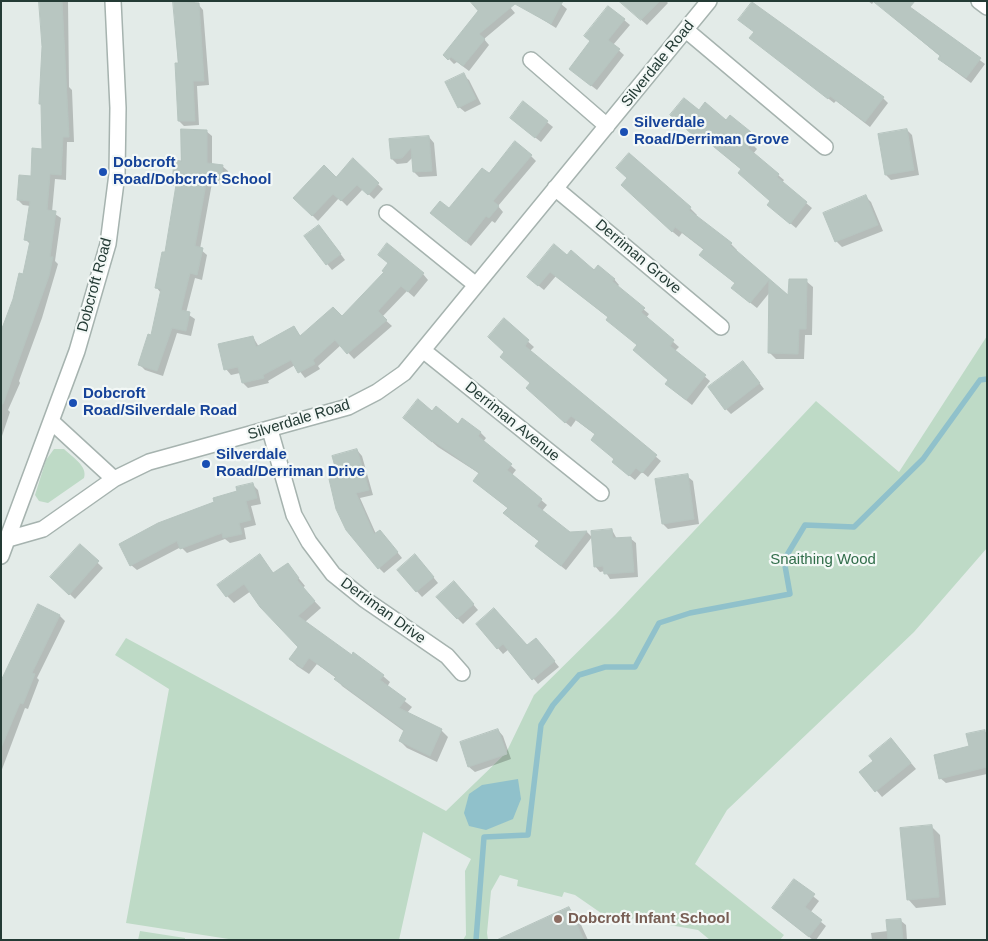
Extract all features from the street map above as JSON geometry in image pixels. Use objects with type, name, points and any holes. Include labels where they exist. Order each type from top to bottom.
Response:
[{"type":"street","name":"Dobcroft Road","points":[[1,556],[52,422],[92,304],[108,244],[117,174],[118,108],[113,1]]},
{"type":"street","name":"Silverdale Road","points":[[8,539],[43,529],[114,479],[149,462],[348,407],[377,392],[404,373],[424,351],[709,1]]},
{"type":"street","points":[[979,1],[987,7]]},
{"type":"street","points":[[686,30],[825,147]]},
{"type":"street","points":[[531,60],[607,126]]},
{"type":"street","name":"Derriman Grove","points":[[555,188],[721,327]]},
{"type":"street","points":[[387,213],[476,285]]},
{"type":"street","name":"Derriman Avenue","points":[[424,351],[601,493]]},
{"type":"street","points":[[52,422],[114,479]]},
{"type":"street","name":"Derriman Drive","points":[[270,430],[294,515],[309,542],[333,574],[364,600],[447,656],[462,673]]},
{"type":"green space","name":"Snaithing Wood","points":[[987,336],[987,548],[914,632],[727,810],[695,864],[784,935],[780,940],[710,940],[698,930],[601,913],[575,895],[564,892],[562,897],[517,886],[518,880],[500,875],[491,891],[488,940],[463,940],[466,935],[465,871],[471,859],[423,832],[399,940],[235,940],[126,923],[169,689],[115,655],[126,638],[446,811],[506,753],[534,695],[615,615],[816,401],[899,472]]},
{"type":"green space","points":[[54,449],[64,449],[82,466],[85,474],[84,478],[48,503],[39,501],[35,495],[46,460]]},
{"type":"green space","points":[[140,931],[185,938],[185,940],[138,940]]},
{"type":"water","points":[[518,779],[521,799],[513,819],[486,830],[469,826],[464,813],[469,794],[482,785]]},
{"type":"building","points":[[39,1],[62,1],[69,137],[63,137],[61,175],[50,174],[47,210],[56,211],[50,257],[53,257],[49,276],[3,404],[1,404],[1,331],[13,299],[19,273],[23,274],[30,241],[24,240],[30,201],[17,200],[19,175],[31,176],[32,148],[42,149],[41,104],[39,104],[42,47]]},
{"type":"building","points":[[173,1],[199,3],[204,81],[193,81],[195,121],[178,121],[175,63],[178,63]]},
{"type":"building","points":[[470,1],[563,1],[551,24],[515,4],[479,34],[485,39],[463,66],[451,57],[448,60],[443,55],[478,11]]},
{"type":"building","points":[[619,1],[660,1],[641,20]]},
{"type":"building","points":[[873,1],[915,1],[910,7],[981,58],[966,78],[938,59],[940,56]]},
{"type":"building","points":[[752,2],[884,97],[865,122],[830,96],[828,99],[749,38],[754,32],[738,20]]},
{"type":"building","points":[[608,6],[625,19],[608,40],[620,49],[591,86],[569,69],[590,41],[584,36]]},
{"type":"building","points":[[464,73],[476,99],[458,108],[445,82]]},
{"type":"building","points":[[684,98],[699,110],[705,102],[726,120],[730,115],[751,132],[746,138],[752,143],[748,148],[779,174],[777,177],[807,202],[790,224],[767,205],[770,201],[738,173],[741,169],[697,133],[694,136],[670,115]]},
{"type":"building","points":[[523,101],[548,121],[535,138],[510,118]]},
{"type":"building","points":[[181,129],[207,130],[207,163],[223,165],[221,180],[207,178],[195,246],[203,248],[197,275],[190,273],[181,310],[190,312],[186,331],[172,328],[157,371],[138,365],[148,334],[151,335],[161,289],[155,288],[162,252],[165,252],[176,185],[172,185],[174,160],[181,161]]},
{"type":"building","points":[[907,129],[914,170],[885,175],[878,134]]},
{"type":"building","points":[[429,136],[432,171],[413,172],[411,148],[402,158],[391,159],[389,139]]},
{"type":"building","points":[[515,141],[532,155],[493,201],[499,206],[489,218],[486,216],[466,242],[430,213],[440,201],[449,208],[482,168],[489,173]]},
{"type":"building","points":[[629,153],[691,207],[689,210],[732,243],[730,245],[788,295],[789,279],[807,279],[806,329],[799,329],[798,354],[768,353],[769,280],[750,303],[731,288],[735,283],[699,255],[704,249],[675,227],[672,232],[621,185],[627,178],[616,168]]},
{"type":"building","points":[[353,158],[379,183],[368,195],[357,185],[341,201],[333,194],[312,216],[293,198],[324,165],[336,177]]},
{"type":"building","points":[[866,195],[878,225],[835,242],[823,213]]},
{"type":"building","points":[[319,225],[341,254],[326,265],[304,236]]},
{"type":"building","points":[[387,243],[424,273],[408,292],[401,286],[378,311],[387,320],[347,354],[335,340],[313,360],[315,364],[298,373],[291,360],[263,375],[264,378],[242,383],[238,367],[224,370],[218,344],[253,336],[256,347],[294,326],[300,336],[333,307],[342,316],[384,272],[382,271],[388,263],[378,255]]},
{"type":"building","points":[[554,244],[567,255],[571,250],[594,270],[598,265],[615,279],[612,281],[645,308],[641,312],[674,340],[670,346],[706,375],[686,400],[665,384],[668,380],[633,350],[637,345],[606,320],[608,317],[550,272],[538,286],[527,277]]},
{"type":"building","points":[[504,318],[529,340],[525,346],[657,455],[642,473],[636,468],[629,476],[612,462],[614,459],[591,440],[595,434],[571,416],[565,423],[526,388],[530,383],[500,357],[504,352],[488,337]]},
{"type":"building","points":[[743,361],[760,383],[725,410],[708,387]]},
{"type":"building","points":[[418,399],[432,411],[436,406],[458,424],[462,418],[481,432],[478,436],[512,464],[507,470],[542,499],[537,506],[570,532],[587,531],[561,566],[535,546],[539,541],[503,513],[508,508],[473,481],[479,473],[432,442],[403,418]]},
{"type":"building","points":[[357,449],[369,490],[356,493],[374,534],[380,530],[398,552],[378,569],[346,530],[336,509],[329,479],[338,477],[332,456]]},
{"type":"building","points":[[688,474],[694,519],[662,524],[655,479]]},
{"type":"building","points":[[253,483],[257,498],[246,501],[251,520],[239,523],[242,534],[223,538],[222,533],[180,549],[177,541],[130,566],[119,544],[158,523],[214,502],[213,498],[237,491],[236,487]]},
{"type":"building","points":[[612,529],[613,538],[631,537],[634,572],[604,574],[603,566],[594,567],[591,531]]},
{"type":"building","points":[[80,544],[99,561],[69,595],[50,577]]},
{"type":"building","points":[[260,554],[273,573],[288,563],[299,578],[297,580],[315,601],[298,616],[352,655],[353,652],[384,675],[380,680],[406,699],[399,708],[442,729],[430,756],[399,741],[404,730],[334,679],[336,677],[309,658],[302,668],[289,659],[298,647],[260,607],[244,584],[226,597],[217,585]]},
{"type":"building","points":[[415,554],[434,577],[416,592],[397,570]]},
{"type":"building","points":[[454,581],[474,604],[457,619],[436,597]]},
{"type":"building","points":[[38,604],[60,615],[32,673],[35,674],[23,704],[20,703],[1,748],[1,681]]},
{"type":"building","points":[[494,608],[527,645],[536,638],[555,661],[532,680],[503,644],[497,649],[476,624]]},
{"type":"building","points":[[498,729],[507,754],[468,767],[460,742]]},
{"type":"building","points":[[985,730],[987,767],[939,779],[934,755],[969,746],[966,734]]},
{"type":"building","points":[[891,738],[911,763],[875,792],[859,772],[873,761],[869,756]]},
{"type":"building","points":[[932,825],[939,897],[907,900],[900,828]]},
{"type":"building","points":[[794,879],[815,894],[805,907],[822,920],[809,937],[772,908]]},
{"type":"building","name":"Dobcroft Infant School","points":[[569,907],[584,940],[497,940]]},
{"type":"building","points":[[901,919],[903,940],[888,940],[886,920]]},
{"type":"waterway","points":[[476,940],[484,837],[528,835],[541,725],[553,705],[579,675],[605,667],[635,667],[659,623],[690,613],[790,594],[784,560],[805,525],[854,527],[923,459],[980,380],[987,379]]},
{"type":"place","name":"Silverdale Road/Derriman Grove","points":[[624,132]]},
{"type":"place","name":"Dobcroft Road/Dobcroft School","points":[[103,172]]},
{"type":"place","name":"Dobcroft Road/Silverdale Road","points":[[73,403]]},
{"type":"place","name":"Silverdale Road/Derriman Drive","points":[[206,464]]},
{"type":"place","name":"Dobcroft Infant School","points":[[558,919]]}]
